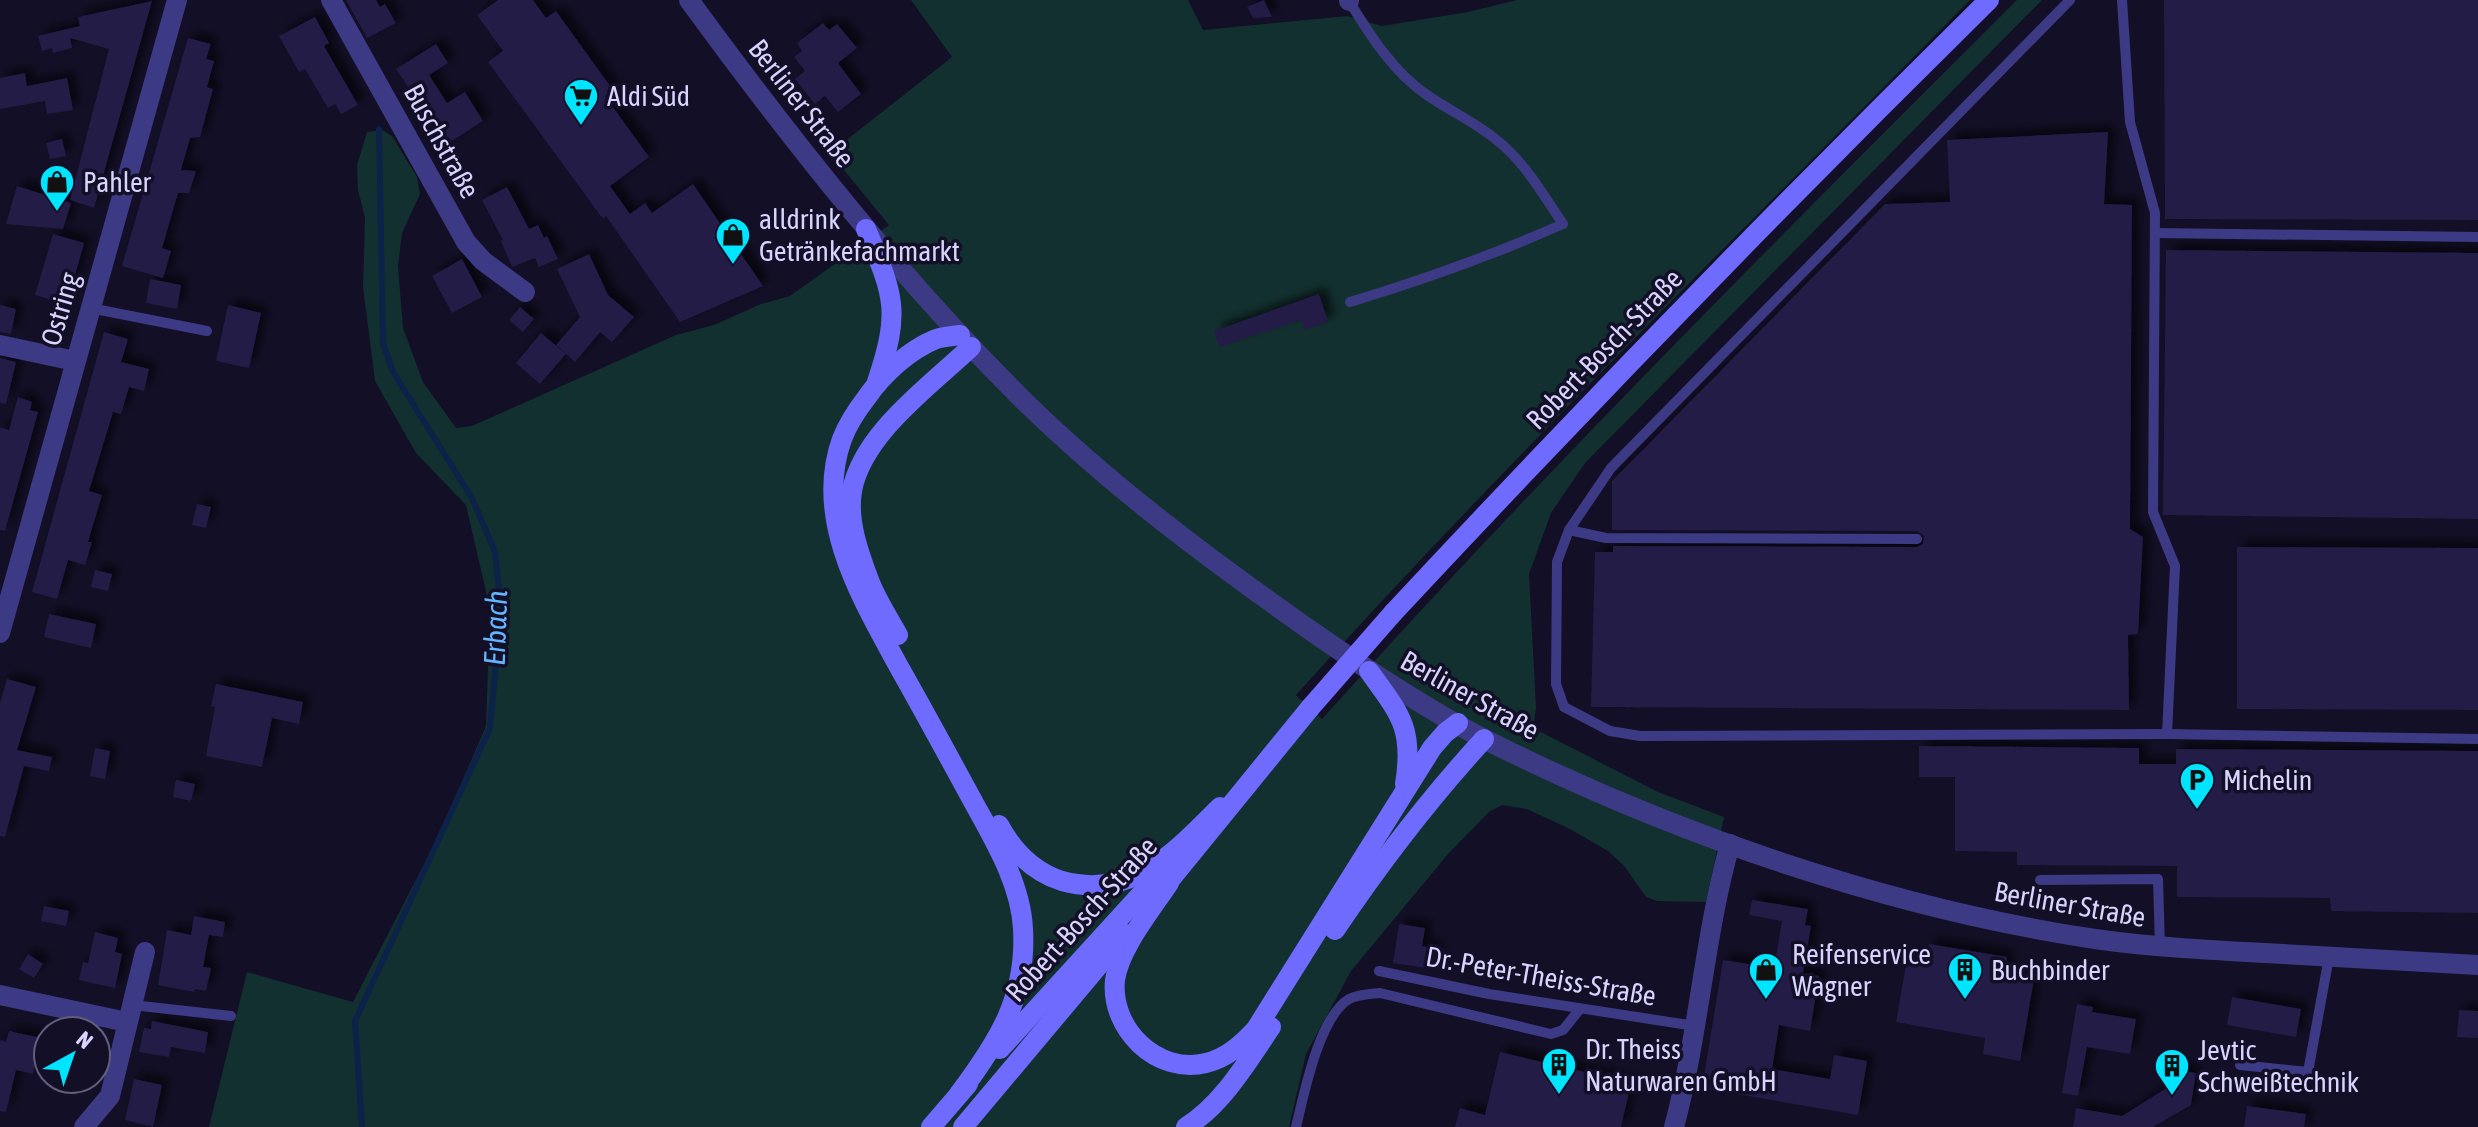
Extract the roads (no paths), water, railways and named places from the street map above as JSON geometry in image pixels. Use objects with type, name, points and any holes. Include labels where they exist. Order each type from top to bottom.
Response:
[{"type":"main road","name":"Robert-Bosch-Straße","points":[[963,1127],[1169,883],[1274,751],[1393,613],[1661,329],[1989,0]]},
{"type":"main road","points":[[866,229],[893,301],[893,325],[877,382]]},
{"type":"main road","points":[[965,341],[937,339],[912,353],[877,382],[851,419],[841,441],[834,481],[836,522],[860,594],[993,825]]},
{"type":"main road","points":[[959,1094],[990,1052],[1017,995],[1023,961],[1023,926],[1017,891],[1006,849],[870,584],[852,520],[852,490],[865,455],[887,426],[965,341]]},
{"type":"main road","points":[[1369,671],[1395,707],[1405,729],[1410,753],[1404,792]]},
{"type":"main road","points":[[1169,883],[1121,958],[1115,981],[1117,1009],[1128,1034],[1151,1053],[1180,1066],[1207,1063],[1236,1049],[1256,1029],[1432,748],[1458,723]]},
{"type":"main road","points":[[1186,1127],[1215,1102],[1246,1064],[1379,865],[1484,739]]},
{"type":"main road","name":"Robert-Bosch-Straße","points":[[931,1127],[1274,751]]},
{"type":"main road","points":[[1006,849],[1053,878],[1080,886],[1120,883],[1157,865],[1220,807]]},
{"type":"street","name":"Ostring","points":[[0,633],[177,0]]},
{"type":"street","name":"Buschstraße","points":[[331,0],[466,242],[483,261],[525,292]]},
{"type":"street","name":"Berliner Straße","points":[[689,0],[763,102],[866,229],[965,341],[1029,405],[1155,517],[1202,554],[1369,671],[1484,739],[1636,809],[1730,844],[1908,901],[2000,922],[2093,939],[2160,947],[2478,965]]},
{"type":"street","points":[[0,345],[75,361]]},
{"type":"street","points":[[1674,1127],[1718,888],[1730,844]]},
{"type":"street","points":[[84,1127],[110,1096],[145,952]]},
{"type":"street","points":[[0,995],[130,1014]]},
{"type":"lane","points":[[1349,0],[1396,67],[1424,94],[1508,149],[1532,177],[1563,224],[1508,249],[1424,280],[1350,302]]},
{"type":"lane","points":[[2070,0],[1611,468],[1569,530],[1557,562],[1556,684],[1564,707],[1610,731],[1640,736],[2167,734],[2478,739]]},
{"type":"lane","points":[[2122,0],[2130,122],[2153,199],[2153,512],[2170,551],[2175,580],[2167,734]]},
{"type":"lane","points":[[2155,233],[2478,237]]},
{"type":"lane","points":[[90,308],[207,331]]},
{"type":"lane","points":[[1569,530],[1606,538],[1917,539]]},
{"type":"lane","points":[[2040,880],[2158,879],[2160,947]]},
{"type":"lane","points":[[2240,1065],[2308,1072],[2329,957]]},
{"type":"lane","name":"Dr.-Peter-Theiss-Straße","points":[[1379,971],[1489,994],[1695,1026]]},
{"type":"lane","points":[[1296,1127],[1314,1058],[1331,1022],[1348,1000],[1363,994],[1380,993],[1551,1034],[1563,1030],[1580,1009]]},
{"type":"lane","points":[[130,1014],[231,1016]]},
{"type":"waterway","name":"Erbach","points":[[362,1127],[355,1021],[490,728],[501,607],[495,552],[472,498],[393,372],[383,343],[379,129]]},
{"type":"place","name":"Aldi Süd","points":[[581,127]]},
{"type":"place","name":"Pahler","points":[[57,213]]},
{"type":"place","name":"alldrink Getränkefachmarkt","points":[[733,266]]},
{"type":"place","name":"Michelin","points":[[2197,811]]},
{"type":"place","name":"Reifenservice Wagner","points":[[1766,1001]]},
{"type":"place","name":"Buchbinder","points":[[1965,1001]]},
{"type":"place","name":"Dr. Theiss Naturwaren GmbH","points":[[1559,1096]]},
{"type":"place","name":"Jevtic Schweißtechnik","points":[[2172,1097]]}]
